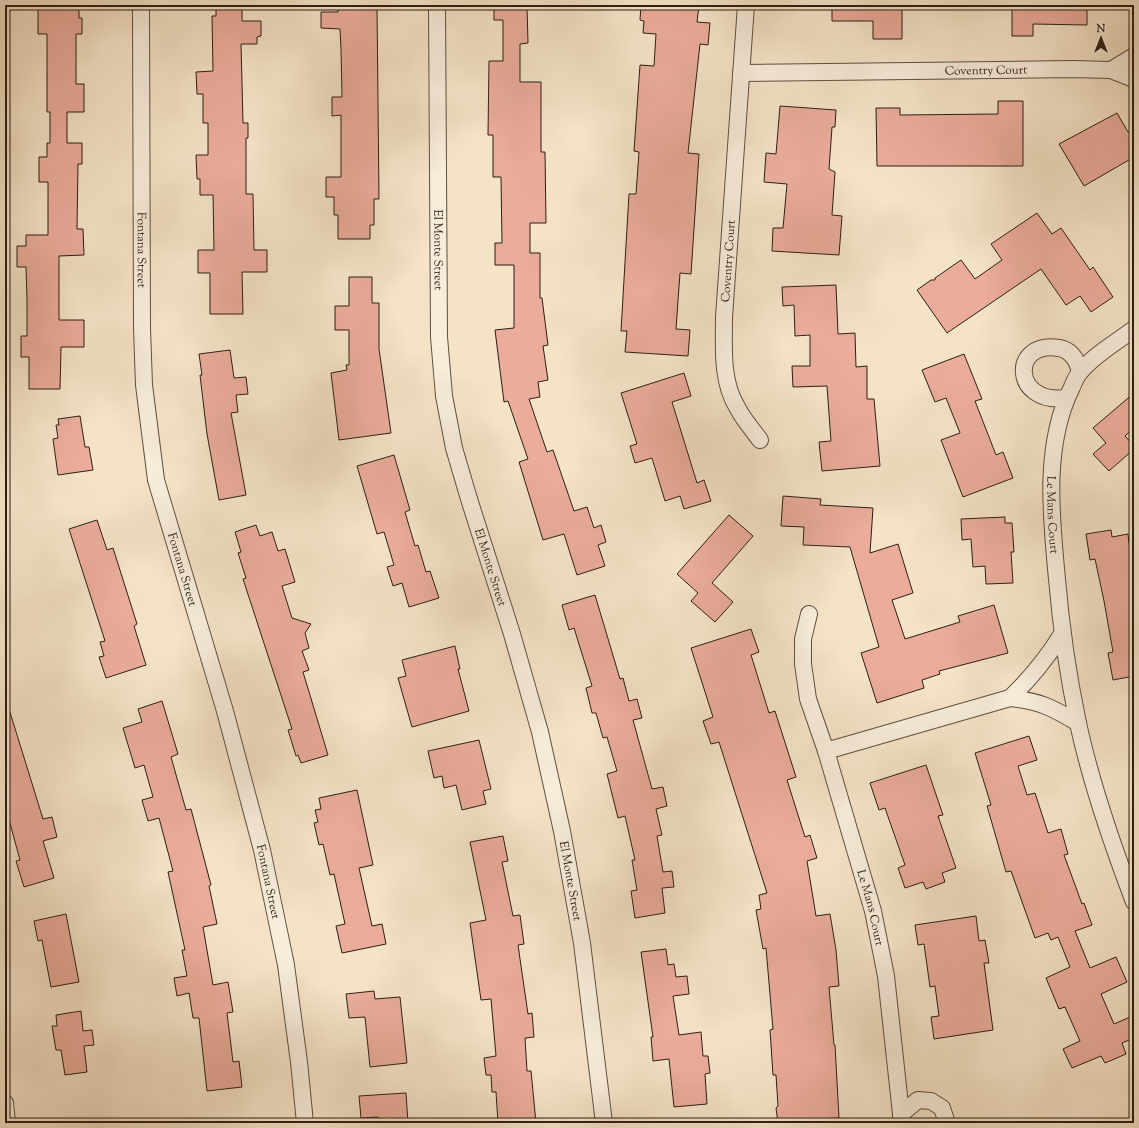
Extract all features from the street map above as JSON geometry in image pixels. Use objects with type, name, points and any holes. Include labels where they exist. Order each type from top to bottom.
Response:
[{"type":"street","name":"Fontana Street","points":[[141,5],[142,335],[144,385],[156,480],[225,711],[262,850],[286,966],[300,1062],[304,1123]]},
{"type":"street","name":"El Monte Street","points":[[437,5],[439,337],[444,396],[454,448],[512,634],[540,732],[562,831],[582,943],[604,1123]]},
{"type":"street","name":"Coventry Court","points":[[746,5],[724,317],[724,363],[727,383],[736,406],[760,440]]},
{"type":"street","points":[[1111,70],[1134,56]]},
{"type":"street","name":"Coventry Court","points":[[741,73],[1111,70],[1134,79]]},
{"type":"street","name":"Le Mans Court","points":[[1134,329],[1080,371],[1066,398],[1054,442],[1051,473],[1053,543],[1062,634],[1078,723],[1111,842],[1134,902]]},
{"type":"street","points":[[1066,398],[1054,400],[1032,391],[1025,380],[1024,370],[1027,359],[1038,349],[1050,346],[1063,349],[1073,355],[1080,371]]},
{"type":"street","name":"Le Mans Court","points":[[809,614],[803,639],[803,664],[808,699],[826,751],[873,911],[886,976],[895,1068],[902,1118]]},
{"type":"street","points":[[1010,698],[1031,678],[1045,661],[1062,634]]},
{"type":"street","points":[[826,751],[1010,698],[1033,701],[1054,708],[1078,723]]},
{"type":"street","points":[[902,1118],[918,1100],[931,1101],[942,1108],[947,1123]]},
{"type":"street","points":[[5,1103],[7,1123]]},
{"type":"building","points":[[38,5],[79,5],[79,18],[82,18],[82,34],[76,34],[76,84],[84,84],[84,112],[67,112],[67,143],[82,143],[82,164],[78,164],[77,229],[83,229],[84,255],[59,256],[59,320],[84,320],[84,347],[61,347],[60,389],[29,389],[29,357],[21,357],[21,336],[27,336],[26,267],[17,267],[17,246],[26,246],[26,235],[48,235],[48,182],[39,182],[39,157],[47,157],[47,143],[50,143],[50,112],[47,112],[47,34],[38,34]]},
{"type":"building","points":[[216,5],[242,5],[242,21],[261,21],[261,36],[257,37],[257,44],[241,44],[243,123],[248,123],[248,138],[246,138],[246,194],[253,194],[254,250],[267,250],[267,272],[242,272],[243,314],[210,314],[210,273],[198,273],[198,250],[214,250],[213,195],[200,195],[200,179],[197,179],[196,155],[208,155],[208,123],[203,123],[203,94],[197,94],[196,72],[213,71],[212,16],[216,16]]},
{"type":"building","points":[[372,5],[372,7],[377,7],[379,199],[374,199],[374,225],[370,225],[370,239],[338,239],[338,215],[334,215],[334,197],[326,197],[326,177],[341,177],[341,115],[332,116],[332,97],[342,97],[341,49],[340,29],[321,28],[321,12],[338,12],[338,6]]},
{"type":"building","points":[[494,5],[527,5],[528,43],[520,44],[520,82],[541,82],[541,152],[545,152],[546,223],[530,223],[530,253],[540,253],[540,298],[542,298],[548,345],[543,346],[548,380],[538,382],[540,397],[529,399],[547,452],[553,450],[574,511],[587,507],[594,528],[601,525],[606,542],[598,545],[605,566],[577,575],[564,534],[543,540],[519,462],[528,459],[508,401],[504,402],[495,330],[514,328],[514,265],[495,265],[495,243],[502,243],[501,177],[493,177],[493,135],[488,135],[489,61],[503,61],[503,20],[494,20]]},
{"type":"building","points":[[641,5],[699,5],[697,22],[710,23],[708,45],[700,44],[688,153],[699,154],[691,274],[680,273],[676,329],[690,330],[688,356],[625,352],[627,331],[621,331],[629,194],[636,194],[639,152],[634,151],[640,65],[654,66],[656,34],[643,33],[644,21],[640,20]]},
{"type":"building","points":[[832,5],[902,5],[902,39],[873,39],[873,21],[832,21]]},
{"type":"building","points":[[1012,5],[1087,5],[1087,25],[1033,24],[1033,36],[1012,36]]},
{"type":"building","points":[[998,101],[1023,101],[1023,166],[877,166],[876,108],[900,108],[900,115],[998,114]]},
{"type":"building","points":[[780,106],[836,110],[835,127],[832,127],[829,169],[835,172],[832,215],[842,216],[839,255],[772,251],[773,228],[783,228],[787,184],[764,182],[766,153],[776,154]]},
{"type":"building","points":[[1117,113],[1128,132],[1134,129],[1134,157],[1084,186],[1059,144]]},
{"type":"building","points":[[1037,213],[1052,234],[1061,228],[1090,270],[1093,267],[1113,297],[1091,312],[1080,296],[1066,305],[1041,269],[947,333],[917,290],[931,280],[935,280],[935,278],[961,260],[975,279],[1002,260],[991,244]]},
{"type":"building","points":[[349,277],[372,277],[372,303],[379,303],[379,349],[391,433],[339,440],[331,373],[347,370],[346,365],[349,365],[349,330],[335,330],[335,306],[349,306]]},
{"type":"building","points":[[836,285],[838,334],[855,333],[856,367],[867,366],[867,399],[874,399],[880,466],[822,471],[819,442],[831,441],[827,386],[793,387],[792,366],[810,366],[810,335],[795,336],[794,305],[783,306],[782,287]]},
{"type":"building","points":[[230,350],[234,378],[246,377],[248,394],[236,395],[238,412],[231,413],[246,495],[219,500],[207,434],[199,354]]},
{"type":"building","points":[[964,354],[982,399],[975,401],[996,455],[1003,452],[1013,478],[963,497],[941,440],[960,433],[946,398],[935,402],[922,370]]},
{"type":"building","points":[[684,373],[691,396],[672,402],[697,483],[704,480],[711,501],[684,509],[680,496],[665,501],[652,458],[635,463],[630,446],[637,444],[621,393]]},
{"type":"building","points":[[1134,393],[1134,428],[1125,436],[1134,446],[1134,449],[1109,471],[1093,454],[1106,443],[1093,428]]},
{"type":"building","points":[[80,416],[85,447],[89,447],[93,470],[58,475],[53,439],[58,438],[56,425],[59,425],[58,419]]},
{"type":"building","points":[[394,455],[410,510],[405,512],[415,546],[418,545],[426,572],[430,571],[439,598],[409,607],[402,583],[393,586],[387,567],[394,565],[384,532],[377,534],[357,466]]},
{"type":"building","points":[[783,496],[821,499],[820,505],[873,508],[870,553],[898,544],[913,593],[892,600],[905,639],[960,622],[958,616],[994,605],[1008,653],[939,671],[940,674],[922,680],[924,688],[877,703],[861,653],[879,647],[850,547],[803,545],[804,527],[781,526]]},
{"type":"building","points":[[729,515],[753,536],[712,583],[733,602],[715,622],[691,601],[698,593],[677,574]]},
{"type":"building","points":[[1005,517],[1005,523],[1012,523],[1014,552],[1011,552],[1013,583],[986,584],[985,566],[973,567],[971,539],[962,540],[961,519]]},
{"type":"building","points":[[97,520],[107,550],[113,548],[137,624],[134,626],[146,665],[106,678],[99,657],[104,656],[100,642],[105,641],[69,529]]},
{"type":"building","points":[[256,525],[260,536],[272,532],[278,551],[285,549],[295,582],[282,586],[292,618],[311,624],[305,633],[309,648],[302,651],[309,670],[303,672],[328,755],[301,763],[298,755],[296,756],[288,730],[292,729],[243,579],[246,578],[238,553],[241,552],[235,532]]},
{"type":"building","points":[[1111,530],[1112,537],[1128,534],[1129,543],[1134,543],[1134,676],[1113,680],[1108,653],[1113,652],[1104,601],[1095,559],[1090,560],[1086,534]]},
{"type":"building","points":[[595,595],[620,679],[623,678],[629,701],[637,699],[642,718],[633,720],[652,789],[663,787],[667,806],[656,809],[662,835],[657,836],[663,872],[672,871],[674,887],[662,888],[665,913],[635,918],[631,891],[637,890],[632,860],[635,860],[625,816],[618,818],[607,774],[617,771],[607,737],[603,738],[596,713],[592,713],[586,688],[592,686],[574,628],[569,630],[562,605]]},
{"type":"building","points":[[751,629],[759,652],[751,655],[769,713],[775,711],[796,777],[787,780],[805,837],[810,835],[817,858],[807,861],[816,916],[830,914],[836,950],[839,986],[829,987],[835,1045],[839,1118],[823,1119],[824,1123],[778,1123],[776,1108],[778,1106],[776,1075],[773,1075],[770,1030],[773,1029],[766,948],[763,949],[756,910],[761,909],[759,895],[767,893],[719,742],[711,744],[703,721],[713,717],[691,648]]},
{"type":"building","points":[[455,646],[460,669],[458,669],[469,711],[412,727],[398,678],[406,676],[402,660]]},
{"type":"building","points":[[162,701],[178,754],[171,757],[186,810],[191,809],[211,885],[209,886],[217,924],[203,927],[213,985],[228,982],[233,1012],[227,1013],[233,1062],[239,1061],[242,1087],[207,1091],[199,1018],[193,1018],[189,993],[177,996],[174,978],[187,976],[182,950],[185,950],[168,872],[173,871],[159,818],[148,821],[142,800],[153,797],[144,765],[135,768],[123,728],[142,722],[138,709]]},
{"type":"building","points":[[5,709],[9,709],[43,819],[52,817],[57,837],[43,841],[54,878],[24,887],[16,861],[20,860],[5,805]]},
{"type":"building","points":[[1029,736],[1037,760],[1018,766],[1027,795],[1035,793],[1048,833],[1061,829],[1068,854],[1064,855],[1082,904],[1084,903],[1092,925],[1075,931],[1090,968],[1116,957],[1127,982],[1101,994],[1114,1024],[1130,1017],[1134,1027],[1134,1038],[1122,1043],[1126,1054],[1105,1063],[1101,1056],[1072,1068],[1063,1049],[1080,1041],[1065,1007],[1059,1009],[1046,978],[1070,967],[1058,937],[1051,940],[1048,933],[1035,938],[1011,871],[1006,872],[987,806],[991,805],[975,753]]},
{"type":"building","points":[[479,740],[491,789],[483,791],[486,804],[462,810],[456,785],[444,788],[442,776],[434,778],[428,751]]},
{"type":"building","points":[[926,765],[943,815],[938,816],[956,868],[942,873],[945,882],[926,889],[923,882],[905,888],[898,868],[905,865],[885,808],[879,810],[870,783]]},
{"type":"building","points":[[357,790],[373,865],[359,868],[372,926],[382,924],[386,944],[342,953],[336,926],[345,924],[334,874],[330,875],[323,844],[319,845],[314,823],[318,822],[315,810],[321,809],[319,798]]},
{"type":"building","points":[[503,836],[508,861],[502,862],[513,916],[520,915],[524,944],[518,945],[528,1014],[532,1013],[534,1037],[525,1038],[527,1071],[531,1071],[536,1123],[498,1123],[496,1092],[492,1092],[491,1075],[486,1075],[484,1058],[496,1056],[491,999],[481,1000],[470,923],[486,920],[470,842]]},
{"type":"building","points":[[66,914],[79,982],[51,987],[42,940],[38,941],[34,921]]},
{"type":"building","points":[[976,916],[979,941],[985,940],[989,963],[984,963],[993,1030],[934,1039],[931,1017],[939,1016],[935,986],[930,987],[924,944],[918,945],[915,925]]},
{"type":"building","points":[[666,949],[668,965],[674,964],[676,977],[687,976],[689,994],[673,996],[679,1035],[701,1032],[703,1056],[708,1056],[710,1073],[705,1074],[707,1104],[674,1107],[669,1059],[653,1061],[651,1037],[653,1037],[641,952]]},
{"type":"building","points":[[374,991],[375,999],[400,997],[407,1063],[370,1067],[365,1017],[349,1018],[346,994]]},
{"type":"building","points":[[81,1011],[83,1031],[92,1030],[94,1045],[84,1046],[87,1072],[65,1075],[61,1050],[56,1050],[52,1026],[57,1026],[56,1015]]},
{"type":"building","points":[[406,1093],[408,1123],[378,1123],[378,1117],[361,1118],[359,1096]]}]
